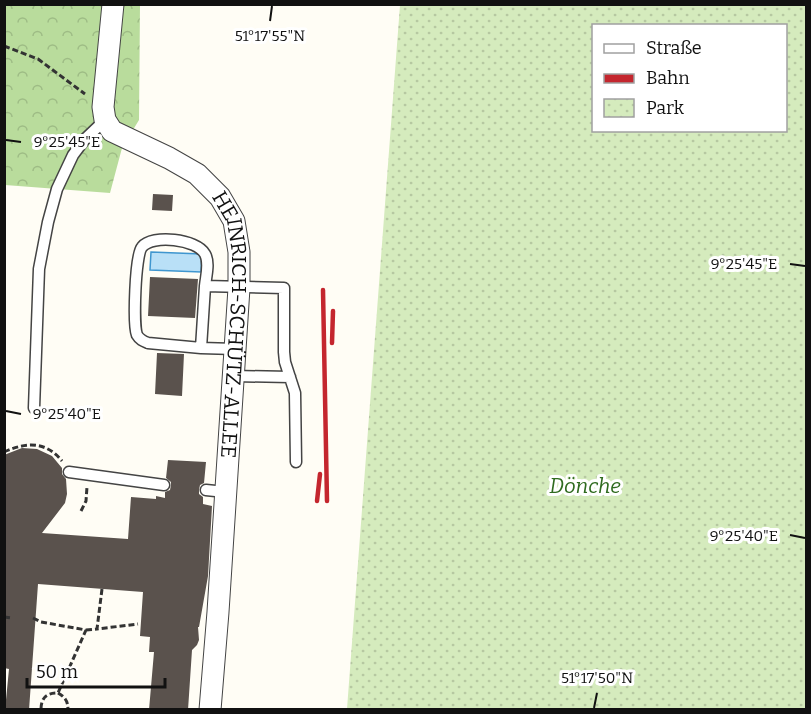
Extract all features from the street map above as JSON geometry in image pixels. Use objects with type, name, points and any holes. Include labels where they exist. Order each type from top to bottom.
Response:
[{"type":"street","points":[[104,114],[113,4]]},
{"type":"street","name":"HEINRICH-SCHÜTZ-ALLEE","points":[[104,114],[112,131],[197,174],[220,197],[234,221],[239,252],[239,288],[233,375],[216,491],[218,612],[210,710]]},
{"type":"lane","points":[[34,408],[39,269],[48,222],[57,189],[72,155],[104,114]]},
{"type":"lane","points":[[201,348],[208,261],[204,252],[197,245],[187,242],[151,241],[140,249],[137,261],[135,325],[138,337],[148,343],[201,348],[235,349]]},
{"type":"lane","points":[[205,286],[284,288],[284,352],[295,393],[296,462]]},
{"type":"lane","points":[[233,375],[290,377]]},
{"type":"lane","points":[[69,472],[164,485]]},
{"type":"path","points":[[4,46],[38,59],[104,114]]},
{"type":"path","points":[[97,629],[102,589]]},
{"type":"path","points":[[4,617],[12,618]]},
{"type":"path","points":[[33,618],[41,622],[86,630],[138,624]]},
{"type":"path","points":[[58,693],[86,630]]},
{"type":"path","points":[[41,710],[41,702],[51,693],[64,696],[68,710]]},
{"type":"green space","points":[[4,5],[140,5],[139,120],[122,148],[110,193],[5,185]]},
{"type":"green space","name":"Dönche","points":[[400,5],[806,5],[806,709],[347,709]]},
{"type":"water","points":[[151,252],[202,254],[201,272],[150,270]]},
{"type":"building","points":[[153,194],[173,195],[172,211],[152,210]]},
{"type":"building","points":[[150,277],[198,279],[195,318],[148,316]]},
{"type":"building","points":[[157,353],[184,354],[182,396],[155,394]]},
{"type":"building","points":[[22,448],[37,449],[52,456],[62,468],[62,474],[66,479],[65,503],[42,533],[128,539],[131,497],[165,498],[165,492],[170,490],[171,485],[166,478],[168,460],[206,462],[204,483],[200,485],[199,494],[203,497],[203,504],[212,506],[208,576],[198,627],[199,640],[192,650],[188,710],[149,710],[154,652],[149,652],[150,637],[140,636],[143,592],[38,584],[29,710],[5,710],[9,669],[4,668],[4,455]]},
{"type":"railway","points":[[323,290],[327,501]]},
{"type":"railway","points":[[332,343],[333,311]]},
{"type":"railway","points":[[317,501],[320,474]]}]
